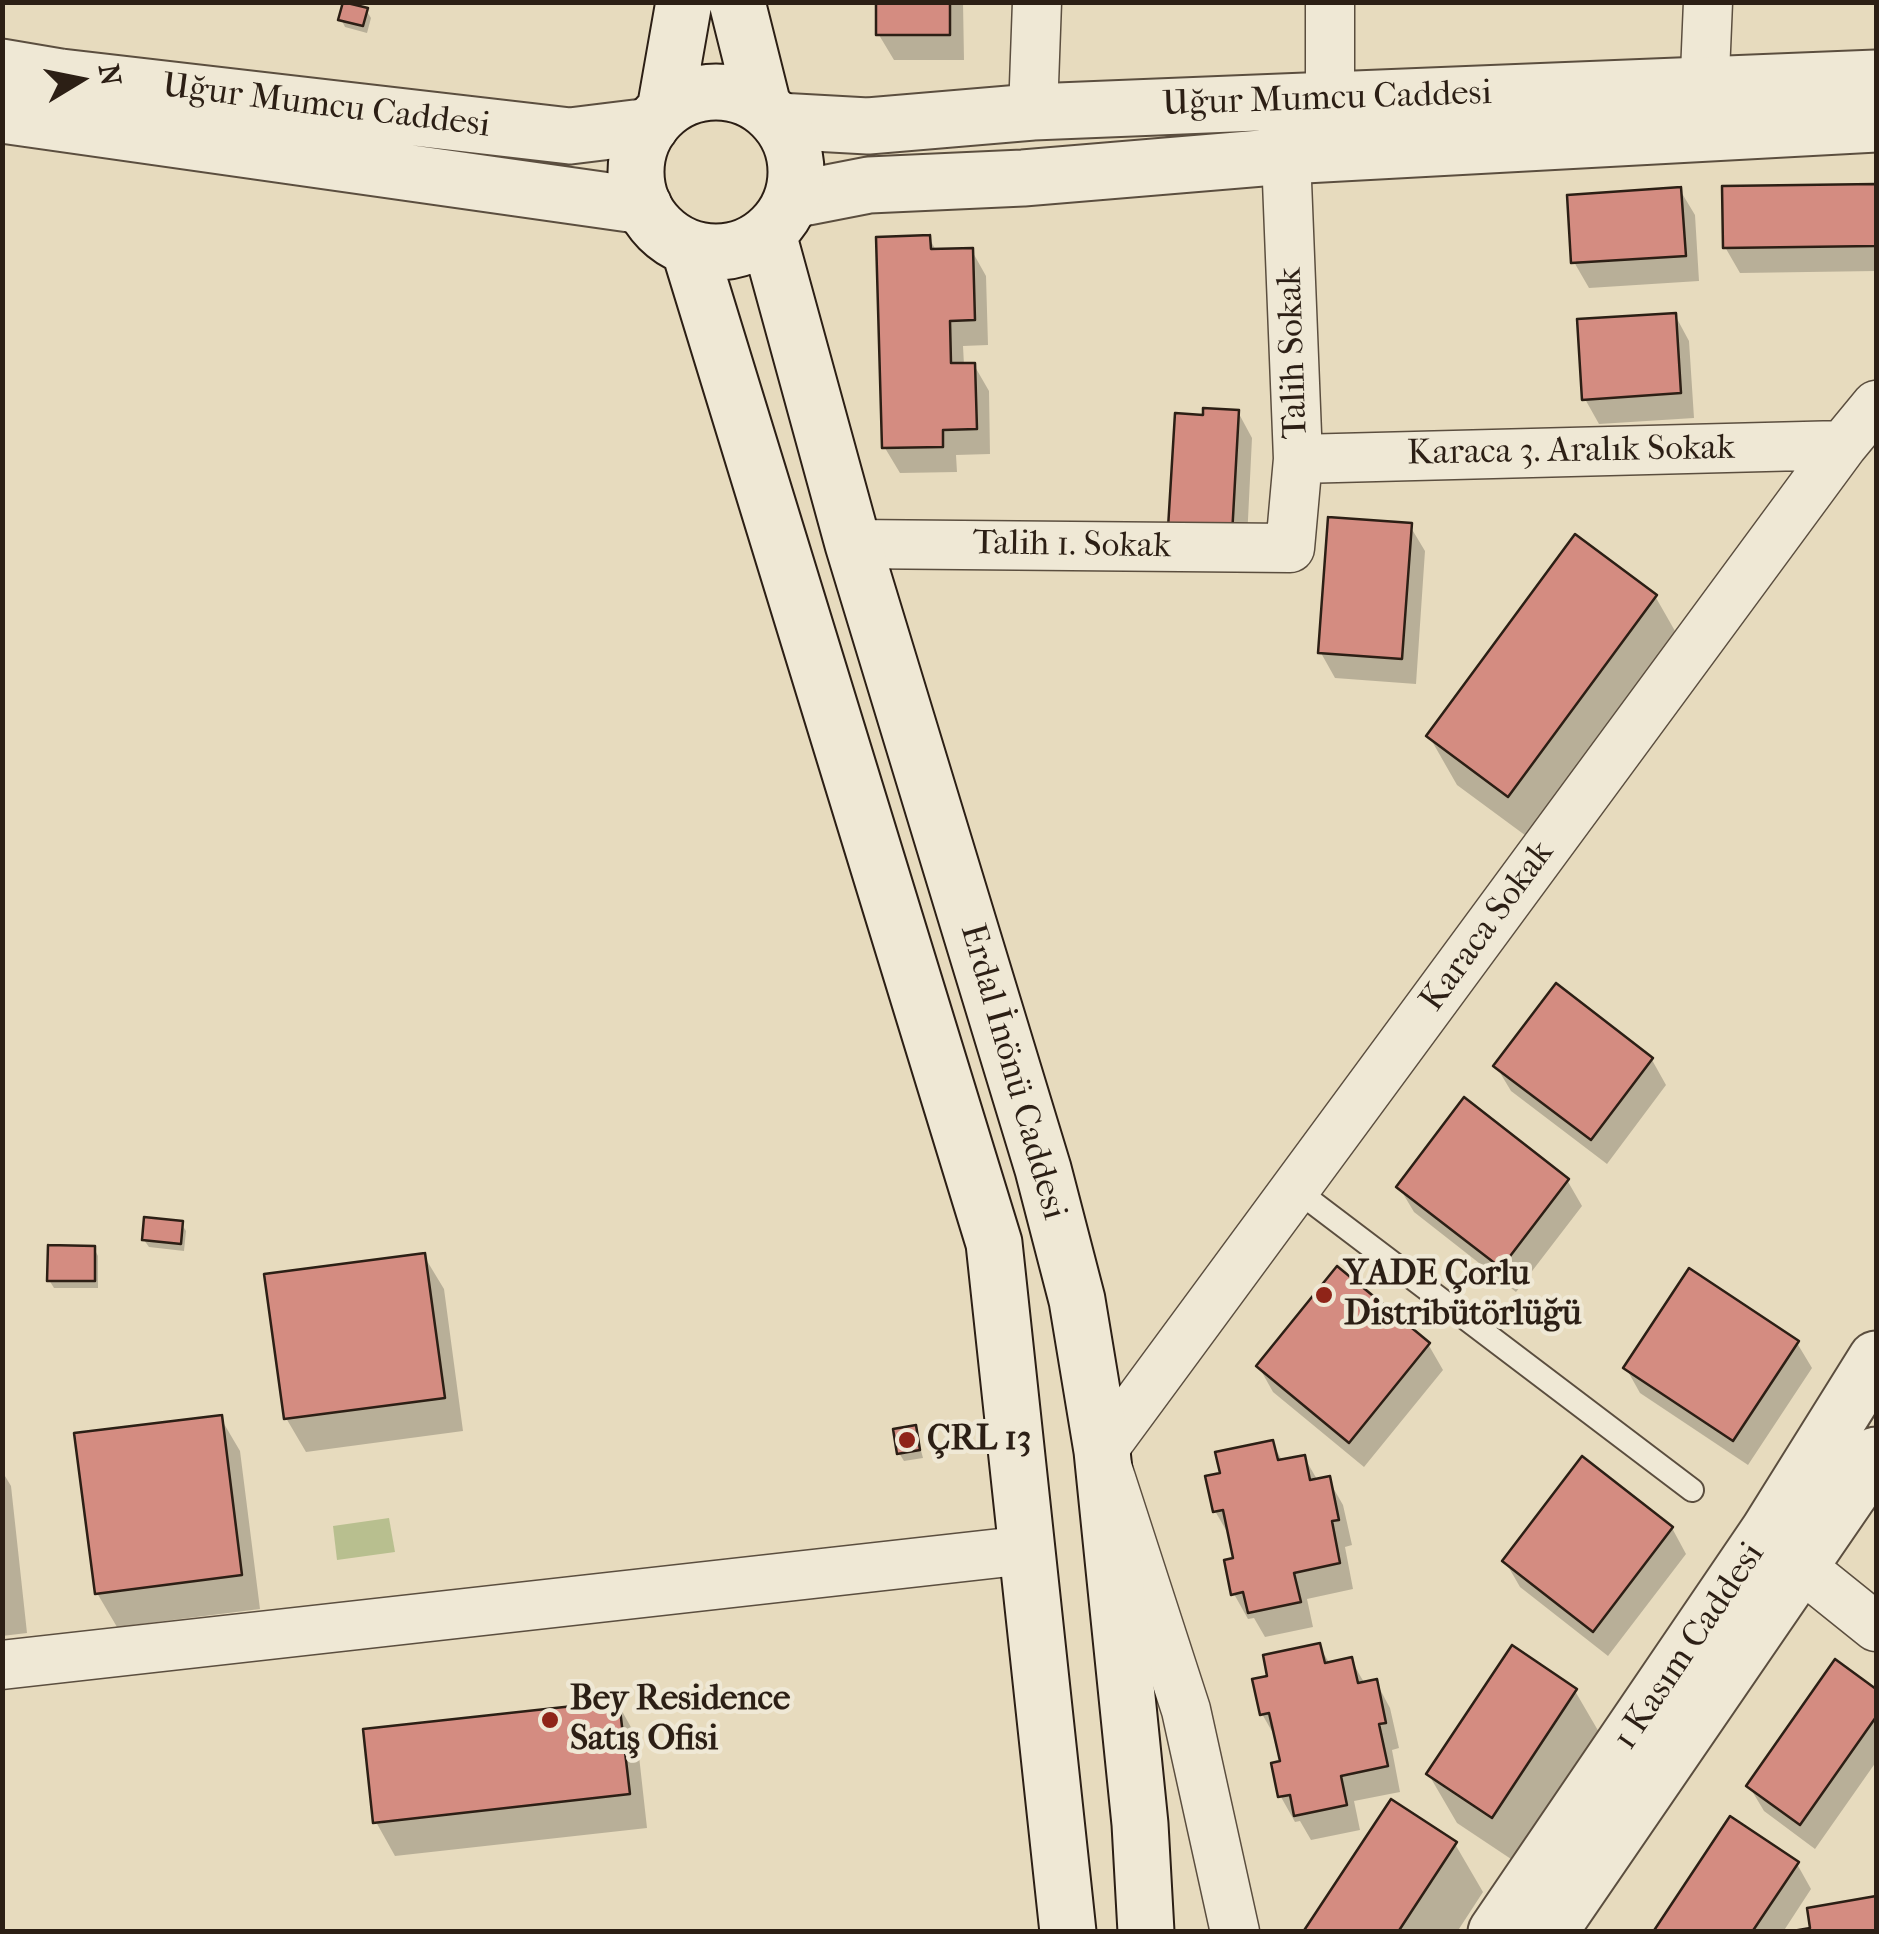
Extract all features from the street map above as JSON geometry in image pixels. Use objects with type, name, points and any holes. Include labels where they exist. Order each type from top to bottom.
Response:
[{"type":"street","points":[[658,118],[684,2]]},
{"type":"street","points":[[737,2],[770,113],[796,158],[780,217],[750,246],[730,252],[709,253],[689,248],[655,224],[644,206],[636,165],[641,145],[658,118],[682,99],[702,92],[744,96],[770,113]]},
{"type":"street","points":[[1032,112],[1037,2]]},
{"type":"street","points":[[1330,2],[1330,100]]},
{"type":"street","points":[[1704,109],[1708,2]]},
{"type":"street","name":"Uğur Mumcu Caddesi","points":[[2,66],[81,79],[570,136],[658,118]]},
{"type":"street","name":"Uğur Mumcu Caddesi","points":[[780,217],[869,185],[1024,178],[1286,156],[1704,109],[1876,78]]},
{"type":"street","name":"Uğur Mumcu Caddesi","points":[[770,113],[868,126],[1032,112],[1330,100],[1704,109],[1876,124]]},
{"type":"street","points":[[2,115],[644,206]]},
{"type":"street","name":"Talih Sokak","points":[[1286,156],[1298,459],[1290,548]]},
{"type":"street","name":"Erdal İnönü Caddesi","points":[[780,217],[853,544],[1043,1169],[1076,1300],[1102,1451],[1140,1824],[1146,1932]]},
{"type":"street","name":"Erdal İnönü Caddesi","points":[[689,248],[994,1243],[1068,1932]]},
{"type":"street","name":"Karaca Sokak","points":[[1102,1451],[1876,405]]},
{"type":"street","name":"Karaca 3. Aralık Sokak","points":[[1298,459],[1843,445]]},
{"type":"street","name":"Talih 1. Sokak","points":[[853,544],[1290,548]]},
{"type":"street","name":"1 Kasım Caddesi","points":[[1496,1932],[1768,1532],[1876,1358]]},
{"type":"street","points":[[1102,1451],[1186,1710],[1235,1932]]},
{"type":"street","name":"1 Kasım Caddesi","points":[[1548,1932],[1876,1455]]},
{"type":"street","points":[[2,1665],[1026,1550]]},
{"type":"street","points":[[1800,1566],[1876,1627]]},
{"type":"lane","points":[[1295,1189],[1692,1490]]},
{"type":"green space","points":[[389,1518],[395,1552],[337,1560],[333,1526]]},
{"type":"building","points":[[343,2],[368,8],[363,26],[338,20]]},
{"type":"building","points":[[876,2],[950,2],[950,35],[876,35]]},
{"type":"building","points":[[1876,184],[1876,246],[1723,248],[1722,186]]},
{"type":"building","points":[[1681,187],[1686,256],[1571,263],[1567,195]]},
{"type":"building","points":[[930,235],[931,249],[973,248],[975,320],[950,321],[951,363],[975,363],[977,429],[943,430],[943,447],[882,448],[876,237]]},
{"type":"building","points":[[1676,313],[1681,393],[1582,400],[1577,319]]},
{"type":"building","points":[[1203,408],[1239,410],[1232,535],[1168,528],[1175,413],[1203,415]]},
{"type":"building","points":[[1328,517],[1412,523],[1402,659],[1318,653]]},
{"type":"building","points":[[1575,534],[1657,595],[1508,797],[1426,736]]},
{"type":"building","points":[[1556,983],[1653,1058],[1591,1140],[1493,1066]]},
{"type":"building","points":[[1464,1097],[1569,1179],[1501,1268],[1396,1187]]},
{"type":"building","points":[[144,1217],[183,1221],[181,1244],[142,1240]]},
{"type":"building","points":[[48,1245],[95,1246],[95,1281],[47,1281]]},
{"type":"building","points":[[425,1253],[445,1398],[284,1419],[264,1274]]},
{"type":"building","points":[[1337,1266],[1430,1343],[1349,1443],[1256,1366]]},
{"type":"building","points":[[1689,1268],[1799,1341],[1733,1441],[1623,1368]]},
{"type":"building","points":[[222,1415],[242,1575],[95,1594],[74,1433]]},
{"type":"building","name":"ÇRL 13","points":[[916,1425],[920,1450],[897,1454],[893,1429]]},
{"type":"building","points":[[1273,1440],[1278,1460],[1305,1455],[1310,1480],[1330,1476],[1339,1520],[1332,1521],[1340,1563],[1294,1573],[1301,1602],[1248,1613],[1243,1592],[1231,1595],[1224,1560],[1233,1558],[1223,1510],[1213,1512],[1205,1476],[1220,1473],[1215,1452]]},
{"type":"building","points":[[1582,1456],[1673,1527],[1593,1632],[1502,1561]]},
{"type":"building","points":[[1320,1643],[1325,1663],[1352,1657],[1358,1683],[1377,1679],[1386,1723],[1379,1724],[1388,1766],[1341,1776],[1347,1805],[1294,1816],[1290,1795],[1278,1797],[1271,1763],[1280,1761],[1269,1713],[1260,1715],[1252,1679],[1267,1676],[1263,1655]]},
{"type":"building","points":[[1512,1645],[1577,1689],[1492,1818],[1426,1774]]},
{"type":"building","points":[[1835,1659],[1876,1689],[1876,1717],[1800,1825],[1746,1786]]},
{"type":"building","points":[[619,1701],[630,1794],[373,1823],[363,1729]]},
{"type":"building","points":[[1391,1799],[1457,1842],[1398,1932],[1303,1932]]},
{"type":"building","points":[[1730,1816],[1799,1862],[1752,1932],[1653,1932]]},
{"type":"building","points":[[1876,1896],[1876,1932],[1787,1932],[1810,1928],[1807,1908]]},
{"type":"place","name":"YADE Çorlu Distribütörlüğü","points":[[1324,1295]]},
{"type":"place","name":"ÇRL 13","points":[[907,1440]]},
{"type":"place","name":"Bey Residence Satış Ofisi","points":[[550,1720]]}]
